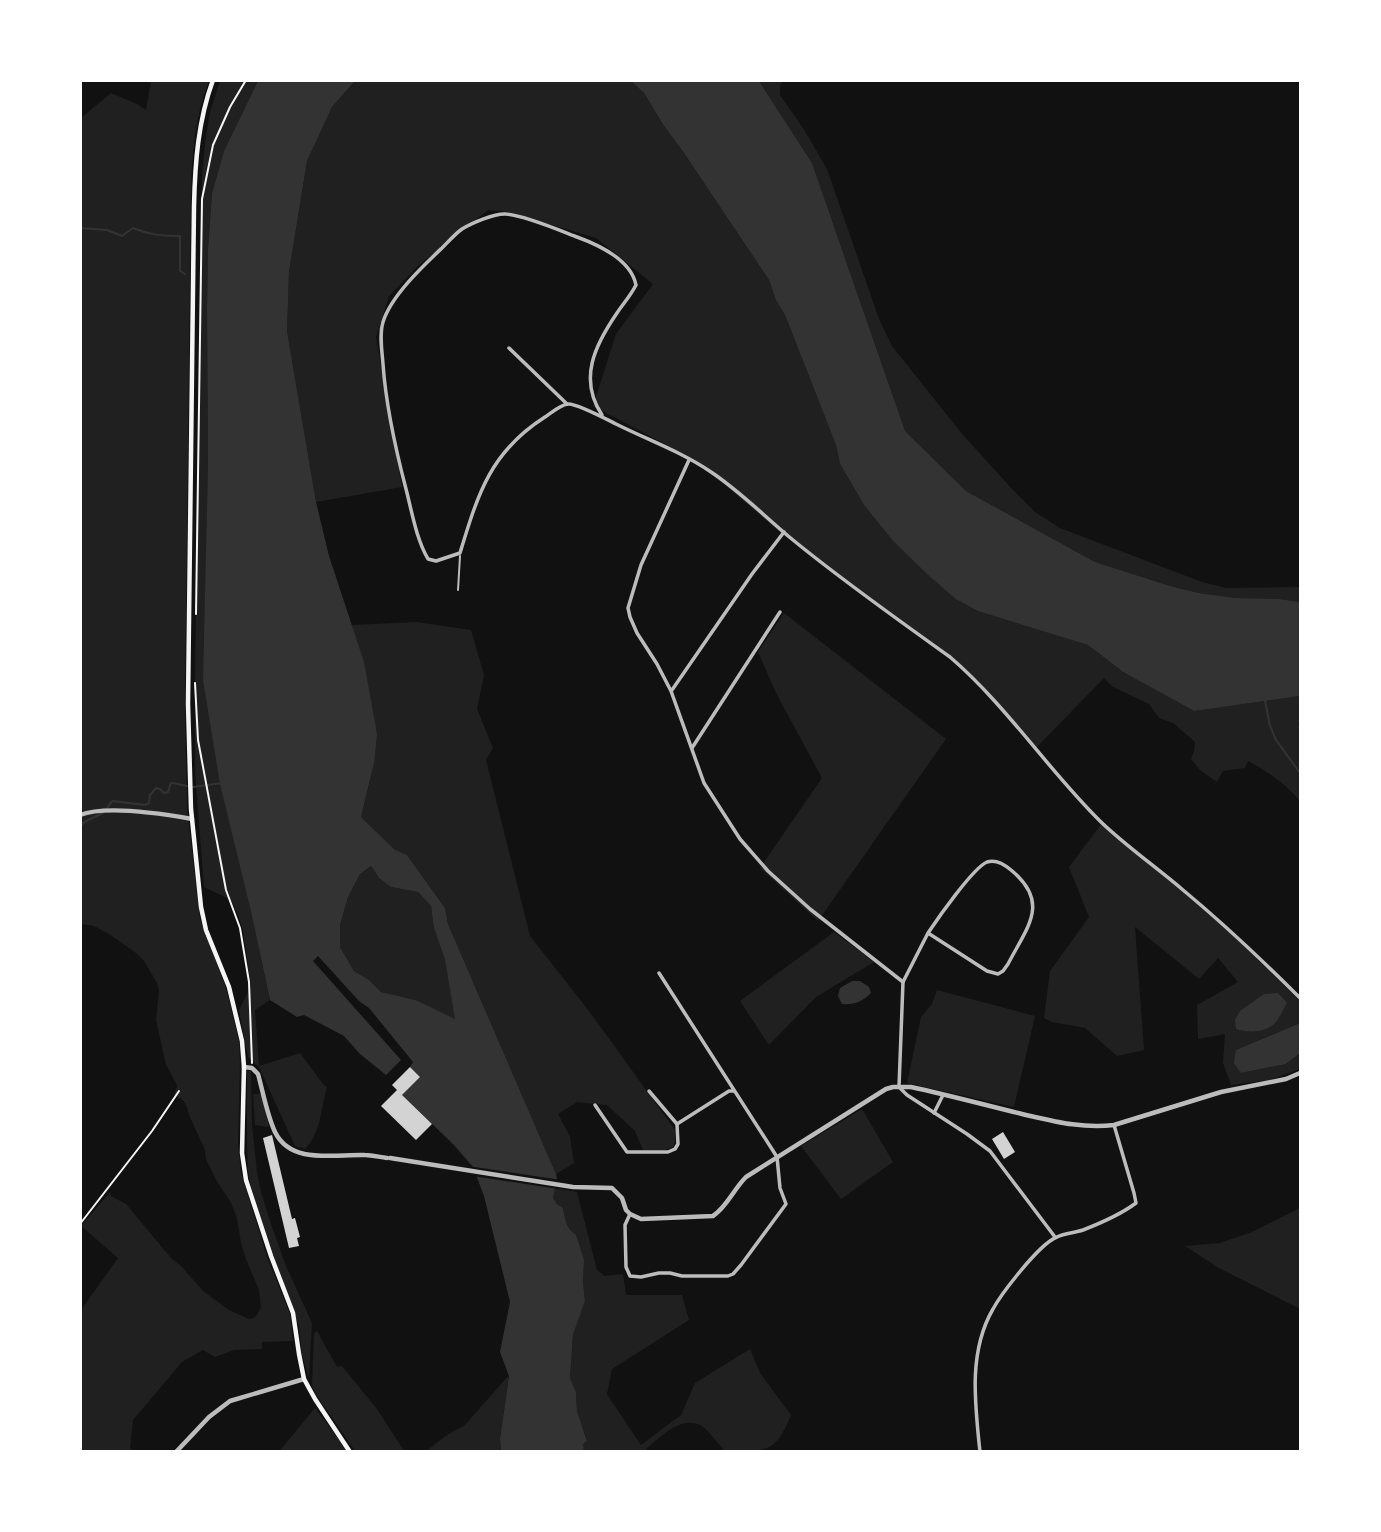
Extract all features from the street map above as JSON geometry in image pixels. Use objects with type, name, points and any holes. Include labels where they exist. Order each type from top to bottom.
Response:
[{"type":"main road","points":[[213,80],[200,129],[195,191],[189,778],[196,861],[203,918],[227,980],[242,1041],[242,1144],[246,1180],[293,1313],[304,1378],[350,1451]]},
{"type":"street","points":[[567,404],[517,437],[504,452],[485,482],[471,515],[460,553],[432,561],[426,557],[419,540],[392,432],[380,335],[383,320],[404,288],[461,229],[489,217],[505,214],[519,216],[606,250],[624,265],[635,279],[636,285],[606,330],[591,365],[591,395],[601,415]]},
{"type":"street","points":[[509,348],[567,404],[601,415],[708,470],[727,483],[784,532],[963,668],[1102,823],[1234,933],[1300,998]]},
{"type":"street","points":[[689,460],[641,565],[628,608],[638,633],[671,691],[704,783],[740,839],[757,859],[810,909],[903,982]]},
{"type":"street","points":[[671,691],[784,532]]},
{"type":"street","points":[[692,749],[780,612]]},
{"type":"street","points":[[80,815],[93,811],[109,811],[167,814],[192,819]]},
{"type":"street","points":[[928,933],[987,971],[998,974],[1008,964],[1032,917],[1034,903],[1031,892],[1004,864],[994,861],[985,863],[958,892],[928,933],[903,982],[899,1087],[990,1151],[1055,1237]]},
{"type":"street","points":[[630,1214],[625,1225],[626,1267],[630,1276],[640,1278],[659,1273],[728,1276],[741,1265],[786,1204],[780,1188],[777,1157],[659,973]]},
{"type":"street","points":[[244,1067],[252,1068],[258,1074],[275,1132],[284,1144],[294,1151],[312,1156],[365,1155],[573,1186],[612,1188],[622,1198],[626,1210],[641,1219],[713,1216],[746,1177],[886,1089],[911,1087],[1081,1126],[1098,1127],[1114,1125],[1221,1092],[1286,1079],[1300,1073]]},
{"type":"street","points":[[677,1124],[734,1090]]},
{"type":"street","points":[[595,1105],[627,1152],[668,1152],[678,1144],[677,1124],[649,1091]]},
{"type":"street","points":[[934,1113],[943,1095]]},
{"type":"street","points":[[980,1451],[975,1372],[980,1342],[993,1308],[1045,1244],[1055,1237],[1100,1222],[1136,1203],[1114,1125]]},
{"type":"street","points":[[176,1451],[209,1417],[230,1401],[304,1378]]},
{"type":"lane","points":[[458,590],[460,553]]},
{"type":"path","points":[[196,612],[202,200],[213,145],[246,80]]},
{"type":"path","points":[[194,681],[198,740],[226,890],[240,928],[249,982],[252,1068]]},
{"type":"path","points":[[80,1224],[152,1131],[179,1091]]},
{"type":"shaded area","points":[[151,81],[209,81],[195,135],[191,191],[185,704],[187,809],[200,919],[226,988],[239,1041],[238,1144],[241,1173],[267,1257],[290,1314],[293,1341],[262,1342],[262,1349],[234,1350],[215,1357],[203,1350],[182,1362],[133,1420],[132,1451],[81,1451],[81,1310],[118,1258],[81,1226],[110,1192],[111,1196],[126,1204],[203,1291],[229,1310],[249,1319],[257,1315],[261,1307],[259,1290],[246,1259],[231,1203],[206,1159],[205,1150],[187,1107],[183,1100],[174,1095],[177,1086],[166,1065],[156,1020],[159,991],[157,983],[136,953],[94,926],[81,924],[81,118],[111,93],[146,110]]},
{"type":"shaded area","points":[[220,81],[258,81],[224,151],[212,193],[207,308],[208,468],[250,907],[270,1000],[255,1010],[259,1066],[300,1053],[327,1087],[317,1128],[305,1149],[295,1146],[259,1067],[248,1057],[239,1010],[251,986],[243,930],[238,915],[231,900],[204,887],[195,772],[202,174],[210,112]]},
{"type":"shaded area","points":[[258,81],[355,81],[332,107],[307,161],[289,272],[287,331],[316,502],[329,556],[364,662],[377,734],[374,763],[361,817],[394,849],[407,855],[445,908],[448,924],[556,1174],[553,1198],[563,1208],[566,1223],[576,1235],[584,1260],[585,1301],[573,1335],[570,1378],[576,1392],[577,1411],[587,1441],[583,1444],[584,1451],[501,1451],[500,1439],[509,1376],[500,1352],[510,1302],[484,1196],[473,1167],[402,1095],[420,1077],[410,1067],[413,1062],[369,1008],[359,1001],[318,956],[313,961],[401,1060],[386,1075],[360,1054],[344,1036],[304,1015],[297,1017],[270,1000],[220,784],[203,680],[208,468],[208,249],[212,193],[224,151]],"holes":[[[371,866],[379,878],[391,887],[418,892],[431,906],[434,928],[445,960],[455,1019],[416,1000],[381,992],[369,980],[354,971],[340,947],[340,925],[348,897],[360,874]]]},
{"type":"shaded area","points":[[355,81],[631,81],[644,93],[769,280],[836,445],[840,464],[864,505],[893,541],[928,575],[1014,621],[1088,645],[1123,672],[1194,711],[1300,696],[1300,801],[1276,778],[1248,761],[1245,768],[1223,771],[1217,782],[1200,770],[1191,759],[1195,742],[1173,723],[1159,718],[1149,704],[1113,687],[1104,678],[1035,749],[955,660],[781,533],[697,461],[593,406],[616,334],[653,284],[596,238],[509,212],[488,210],[419,265],[389,296],[376,337],[402,487],[316,502],[287,331],[289,272],[307,161],[332,107]]},
{"type":"shaded area","points":[[631,81],[759,81],[812,163],[905,431],[966,491],[1095,562],[1199,593],[1300,602],[1300,696],[1194,711],[1123,672],[1088,645],[978,611],[956,599],[928,575],[893,541],[864,505],[840,464],[836,445],[769,280],[644,93]]},
{"type":"shaded area","points":[[759,81],[783,81],[780,95],[827,169],[879,319],[892,346],[963,435],[1035,512],[1060,528],[1202,582],[1226,588],[1300,587],[1300,602],[1199,593],[1095,562],[966,491],[905,431],[812,163]]},
{"type":"shaded area","points":[[784,613],[946,739],[818,921],[760,868],[822,778],[776,693],[758,652]]},
{"type":"shaded area","points":[[416,622],[471,630],[484,675],[477,709],[493,748],[486,760],[530,936],[589,1011],[675,1130],[673,1147],[665,1150],[643,1150],[635,1131],[607,1105],[577,1102],[558,1114],[570,1137],[574,1163],[556,1174],[448,924],[445,908],[407,855],[394,849],[361,817],[370,781],[352,625]]},
{"type":"shaded area","points":[[1102,823],[1257,956],[1256,958],[1300,1001],[1300,1023],[1236,1050],[1241,1073],[1286,1064],[1300,1053],[1300,1069],[1269,1080],[1231,1085],[1223,1063],[1225,1034],[1198,1039],[1197,1005],[1238,982],[1218,958],[1199,979],[1135,927],[1144,1050],[1117,1056],[1085,1028],[1044,1018],[1050,971],[1089,917],[1069,867]]},
{"type":"shaded area","points":[[371,866],[379,878],[391,887],[418,892],[431,906],[434,928],[445,960],[456,1020],[416,1000],[381,992],[369,980],[354,971],[340,947],[340,925],[348,897],[360,874]]},
{"type":"shaded area","points":[[834,932],[874,962],[816,997],[769,1045],[740,1001]]},
{"type":"shaded area","points":[[852,981],[860,981],[869,987],[871,993],[858,1002],[842,1004],[838,996],[840,988]]},
{"type":"shaded area","points":[[937,990],[1035,1016],[1014,1107],[907,1083],[921,1017],[932,1004]]},
{"type":"shaded area","points":[[1278,993],[1287,1003],[1275,1023],[1267,1029],[1257,1031],[1236,1029],[1235,1020],[1240,1011],[1264,994]]},
{"type":"shaded area","points":[[1300,1023],[1300,1053],[1286,1064],[1241,1073],[1234,1063],[1236,1050]]},
{"type":"shaded area","points":[[247,1071],[251,1071],[252,1126],[261,1192],[286,1266],[312,1323],[309,1379],[302,1354],[299,1326],[252,1191],[248,1171]]},
{"type":"shaded area","points":[[253,1094],[262,1094],[269,1127],[255,1125]]},
{"type":"shaded area","points":[[862,1109],[893,1162],[841,1199],[801,1146]]},
{"type":"shaded area","points":[[555,1188],[577,1192],[597,1270],[605,1276],[623,1274],[626,1295],[682,1295],[689,1320],[612,1369],[607,1394],[641,1445],[681,1415],[695,1383],[750,1349],[760,1373],[791,1415],[774,1444],[759,1450],[725,1451],[702,1426],[687,1423],[672,1428],[646,1451],[584,1451],[582,1444],[587,1440],[577,1411],[576,1392],[570,1379],[573,1335],[585,1301],[584,1260],[566,1222],[563,1208],[553,1198]]},
{"type":"shaded area","points":[[1300,1208],[1300,1309],[1219,1268],[1185,1246],[1220,1243],[1252,1232]]},
{"type":"shaded area","points":[[317,1331],[337,1367],[342,1366],[377,1409],[404,1451],[355,1451],[312,1385],[314,1333]]},
{"type":"shaded area","points":[[509,1375],[500,1439],[501,1451],[425,1452],[465,1425]]},
{"type":"shaded area","points":[[315,1408],[348,1451],[278,1452],[281,1449]]},
{"type":"pier","points":[[468,1166],[561,1180],[558,1189],[473,1176]]},
{"type":"building","points":[[410,1067],[420,1077],[402,1095],[432,1124],[416,1140],[381,1106],[397,1090],[392,1085]]},
{"type":"building","points":[[1003,1132],[1015,1152],[1004,1159],[992,1139]]},
{"type":"building","points":[[272,1135],[292,1219],[295,1218],[300,1237],[297,1238],[299,1246],[289,1248],[263,1138]]},
{"type":"waterway","points":[[80,228],[107,230],[122,236],[133,228],[156,235],[180,236],[180,271],[185,274]]},
{"type":"waterway","points":[[1265,701],[1276,740],[1300,773]]},
{"type":"waterway","points":[[107,808],[112,801],[145,805],[149,803],[150,795],[156,788],[164,793],[168,792],[171,783],[187,786]]},
{"type":"waterway","points":[[193,787],[222,783]]},
{"type":"waterway","points":[[80,826],[103,813]]}]
